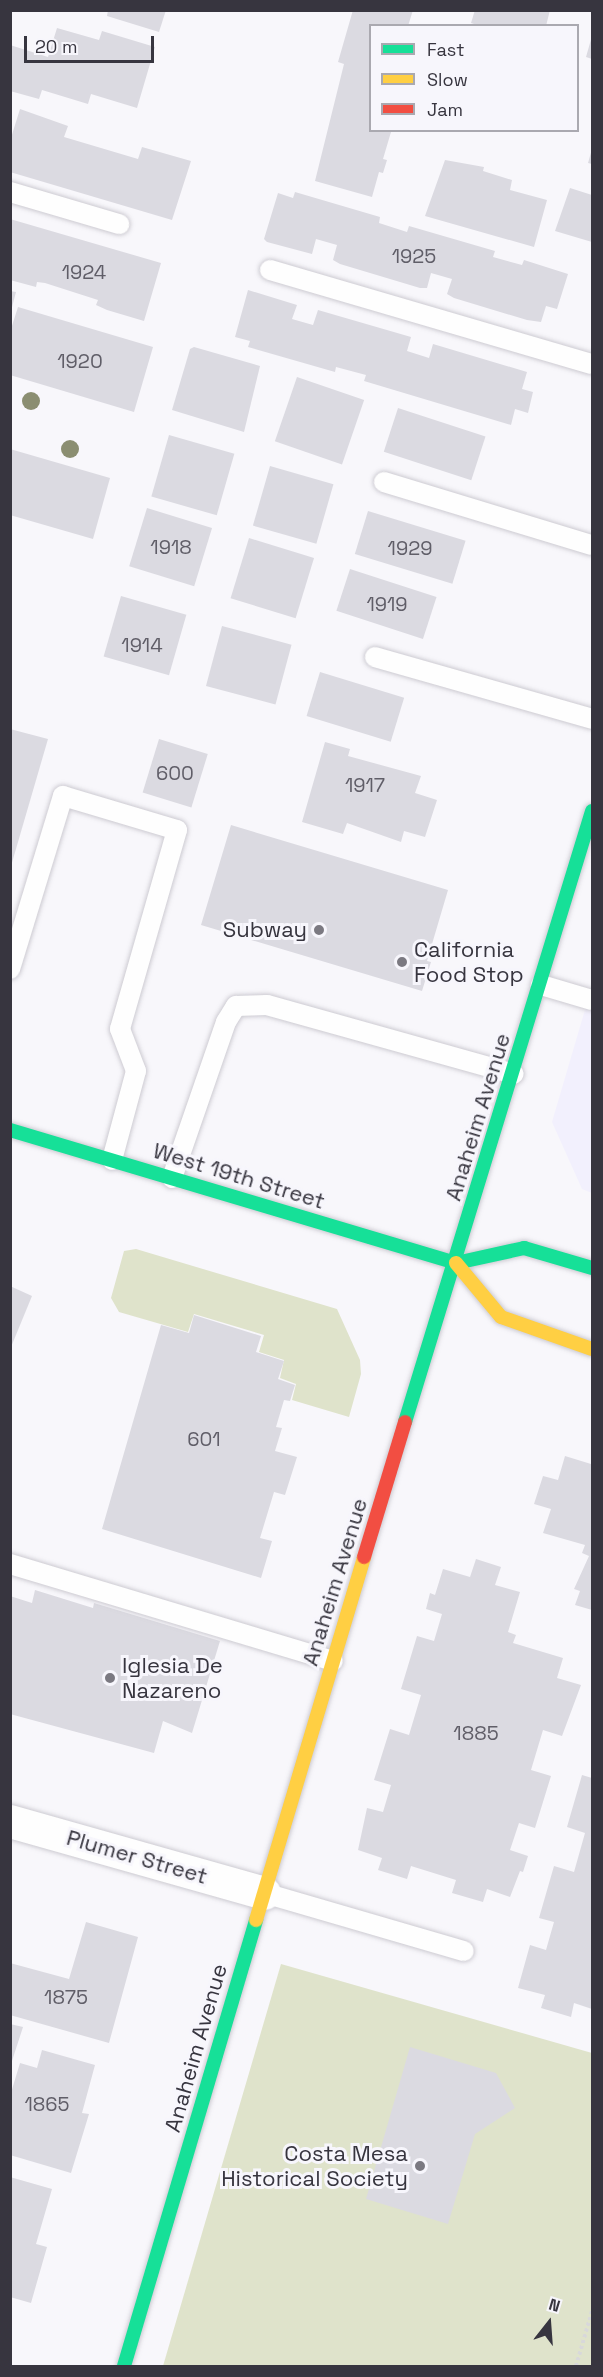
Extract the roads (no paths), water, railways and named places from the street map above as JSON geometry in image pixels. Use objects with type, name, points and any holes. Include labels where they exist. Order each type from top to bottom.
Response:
[{"type":"street","name":"Anaheim Avenue","points":[[124,2367],[333,1661],[540,985],[589,834],[592,811]]},
{"type":"street","name":"West 19th Street","points":[[10,1130],[456,1263],[524,1248],[592,1268]]},
{"type":"street","points":[[456,1263],[501,1317],[592,1349]]},
{"type":"street","name":"Plumer Street","points":[[10,1821],[264,1893]]},
{"type":"lane","points":[[10,192],[119,224]]},
{"type":"lane","points":[[270,270],[592,364]]},
{"type":"lane","points":[[384,482],[592,545]]},
{"type":"lane","points":[[375,657],[592,719]]},
{"type":"lane","points":[[10,969],[63,796],[177,830],[120,1029],[136,1071],[112,1160]]},
{"type":"lane","points":[[540,985],[592,1000]]},
{"type":"lane","points":[[172,1178],[226,1022],[236,1006],[267,1005],[514,1074]]},
{"type":"lane","points":[[10,1564],[333,1661]]},
{"type":"lane","points":[[264,1893],[464,1951]]},
{"type":"place","name":"Subway","points":[[319,930]]},
{"type":"place","name":"California Food Stop","points":[[402,962]]},
{"type":"place","name":"Iglesia De Nazareno","points":[[110,1678]]},
{"type":"place","name":"Costa Mesa Historical Society","points":[[420,2166]]}]
